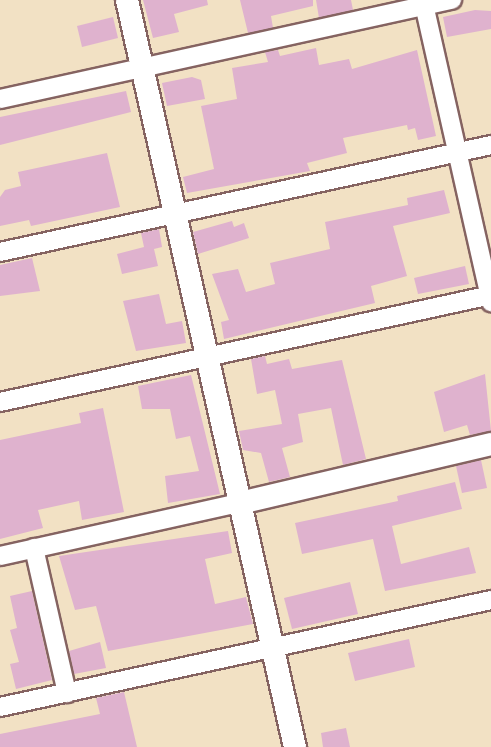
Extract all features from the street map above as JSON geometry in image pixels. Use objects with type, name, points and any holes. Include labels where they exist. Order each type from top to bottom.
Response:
[{"type":"street","points":[[127,0],[295,747]]},
{"type":"street","points":[[0,99],[424,3],[452,0]]},
{"type":"street","points":[[0,402],[490,298],[424,3]]},
{"type":"street","points":[[0,252],[491,144]]},
{"type":"street","points":[[0,556],[491,444]]},
{"type":"street","points":[[34,548],[67,693]]},
{"type":"street","points":[[0,708],[491,600]]},
{"type":"building","points":[[143,0],[207,0],[208,5],[174,14],[179,32],[153,38]]},
{"type":"building","points":[[240,0],[313,0],[313,6],[271,16],[273,28],[248,33]]},
{"type":"building","points":[[316,0],[351,0],[353,10],[319,18]]},
{"type":"building","points":[[475,10],[491,11],[491,29],[447,37],[443,17]]},
{"type":"building","points":[[113,17],[118,38],[82,47],[77,26]]},
{"type":"building","points":[[316,48],[319,65],[349,59],[352,69],[417,50],[436,136],[418,140],[415,128],[408,130],[407,125],[343,138],[347,153],[307,163],[310,171],[187,193],[183,177],[214,169],[201,106],[237,99],[232,68],[268,62],[265,52],[278,50],[280,56]]},
{"type":"building","points":[[192,77],[201,80],[205,99],[167,106],[162,83]]},
{"type":"building","points":[[126,91],[131,112],[0,145],[0,117]]},
{"type":"building","points":[[107,153],[120,207],[31,226],[29,220],[0,226],[0,197],[5,190],[21,186],[18,172]]},
{"type":"building","points":[[444,190],[450,213],[393,226],[407,276],[371,286],[375,303],[224,339],[221,322],[229,320],[212,274],[238,269],[246,292],[275,284],[270,263],[330,249],[325,222],[408,205],[407,198]]},
{"type":"building","points":[[232,221],[234,227],[244,223],[249,238],[198,254],[193,232]]},
{"type":"building","points":[[159,229],[162,247],[154,249],[158,266],[122,274],[117,254],[144,247],[141,233]]},
{"type":"building","points":[[32,258],[40,291],[0,296],[0,265]]},
{"type":"building","points":[[465,266],[469,284],[418,294],[414,278]]},
{"type":"building","points":[[159,294],[166,324],[182,321],[186,343],[136,351],[123,301]]},
{"type":"building","points":[[265,356],[267,364],[289,359],[292,369],[342,360],[366,459],[343,465],[331,408],[298,414],[303,442],[282,448],[290,477],[269,482],[261,453],[243,450],[239,431],[282,424],[275,390],[257,394],[251,359]]},
{"type":"building","points":[[485,374],[491,431],[470,435],[467,425],[444,432],[434,392]]},
{"type":"building","points":[[191,375],[220,494],[168,503],[165,476],[199,471],[190,436],[176,439],[170,409],[142,409],[138,386]]},
{"type":"building","points":[[103,408],[124,512],[82,520],[79,501],[38,510],[43,528],[0,539],[0,440],[81,423],[79,413]]},
{"type":"building","points":[[481,460],[487,488],[462,493],[456,466]]},
{"type":"building","points":[[455,482],[462,509],[392,526],[401,564],[469,547],[476,573],[385,591],[373,539],[302,554],[295,523],[398,501],[397,496]]},
{"type":"building","points":[[228,531],[232,553],[205,559],[215,604],[246,597],[253,624],[108,651],[96,606],[75,610],[59,556]]},
{"type":"building","points":[[350,582],[358,614],[292,629],[284,598]]},
{"type":"building","points":[[32,591],[52,680],[16,689],[10,664],[19,662],[10,630],[17,628],[10,596]]},
{"type":"building","points":[[409,639],[415,667],[355,681],[348,653]]},
{"type":"building","points":[[100,642],[106,668],[74,674],[69,651]]},
{"type":"building","points":[[124,692],[137,747],[0,747],[0,734],[100,714],[96,698]]},
{"type":"building","points":[[346,728],[350,747],[323,747],[321,733]]}]
